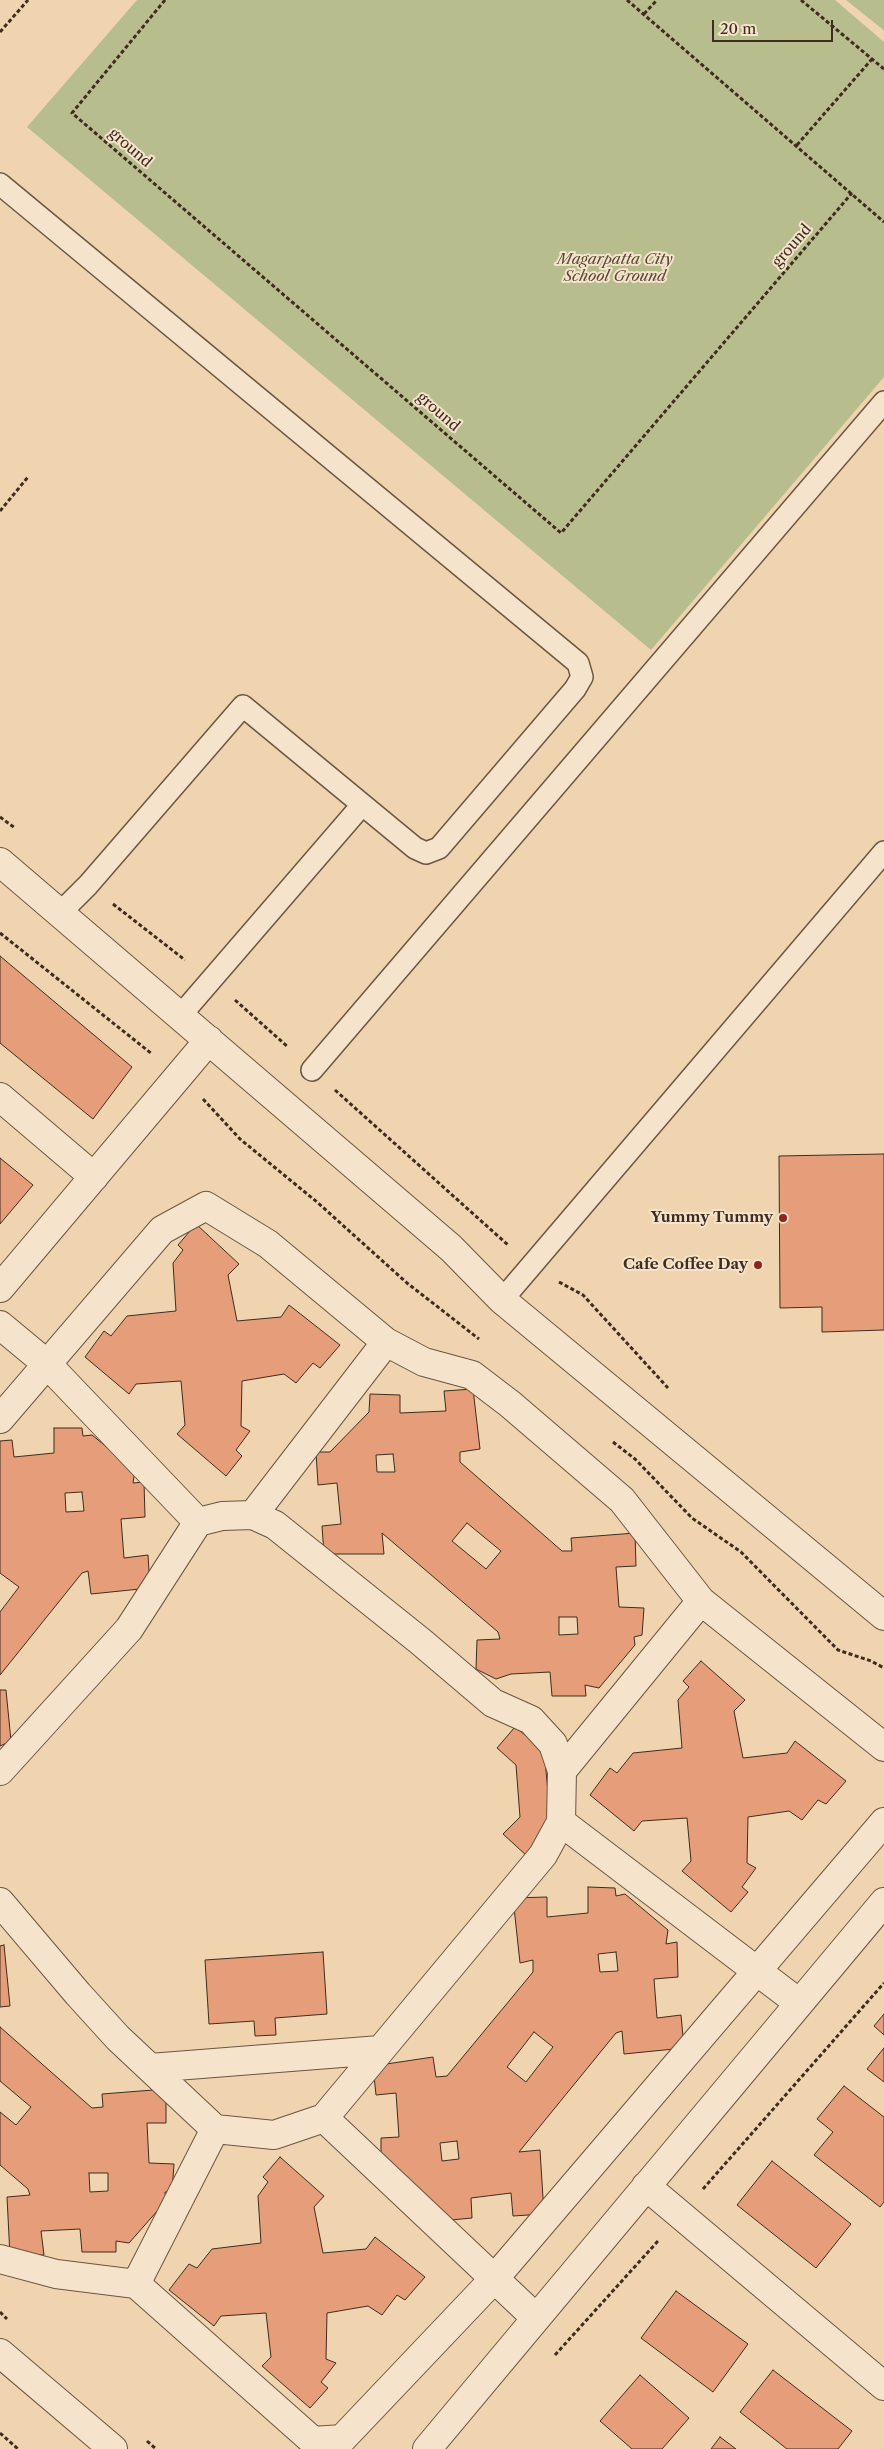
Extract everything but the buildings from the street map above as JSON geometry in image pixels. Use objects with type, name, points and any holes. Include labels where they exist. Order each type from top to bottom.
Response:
[{"type":"street","points":[[0,862],[451,1248],[502,1300],[884,1616]]},
{"type":"street","points":[[0,1288],[209,1040]]},
{"type":"street","points":[[0,1097],[94,1177]]},
{"type":"street","points":[[0,1419],[162,1230],[206,1206],[268,1244],[386,1342],[424,1362],[472,1375],[510,1404],[622,1500],[702,1600],[884,1747]]},
{"type":"street","points":[[0,1325],[47,1364],[198,1522]]},
{"type":"street","points":[[253,1515],[386,1342]]},
{"type":"street","points":[[0,1771],[129,1629],[198,1522],[222,1516],[253,1515],[275,1525],[420,1641],[493,1703],[531,1720],[554,1744],[562,1771],[561,1822],[543,1855],[324,2118],[274,2135],[215,2129],[118,2038],[0,1902]]},
{"type":"street","points":[[562,1771],[702,1600]]},
{"type":"street","points":[[561,1822],[799,2004]]},
{"type":"street","points":[[0,2259],[56,2274],[136,2284],[313,2441],[342,2439],[494,2279],[884,1822]]},
{"type":"street","points":[[427,2449],[884,1902]]},
{"type":"street","points":[[150,2068],[380,2050]]},
{"type":"street","points":[[324,2118],[536,2318]]},
{"type":"street","points":[[136,2284],[215,2129]]},
{"type":"street","points":[[646,2186],[884,2386]]},
{"type":"street","points":[[0,2354],[113,2449]]},
{"type":"lane","points":[[0,184],[578,663],[582,677],[575,689],[439,848],[426,853],[415,848],[243,706],[88,885],[60,913]]},
{"type":"lane","points":[[312,1070],[884,402]]},
{"type":"lane","points":[[180,1016],[362,805]]},
{"type":"lane","points":[[502,1300],[884,852]]},
{"type":"path","points":[[0,32],[28,0]]},
{"type":"path","name":"ground","points":[[166,0],[72,113],[561,533],[852,193]]},
{"type":"path","points":[[627,0],[884,222]]},
{"type":"path","points":[[644,14],[657,0]]},
{"type":"path","points":[[801,0],[884,70]]},
{"type":"path","points":[[797,146],[872,59]]},
{"type":"path","points":[[0,511],[28,477]]},
{"type":"path","points":[[0,817],[22,834]]},
{"type":"path","points":[[88,885],[211,980],[532,1266],[583,1295],[670,1390]]},
{"type":"path","points":[[0,933],[178,1075],[199,1094],[240,1139],[317,1202],[407,1283],[484,1342]]},
{"type":"path","points":[[605,1436],[635,1460],[692,1518],[741,1552],[838,1650],[871,1661],[884,1668]]},
{"type":"path","points":[[0,2433],[18,2449]]},
{"type":"green space","name":"Magarpatta City School Ground","points":[[137,0],[835,0],[884,42],[884,377],[651,650],[27,127]]},
{"type":"green space","points":[[846,0],[884,0],[884,31],[881,28]]},
{"type":"place","name":"Yummy Tummy","points":[[783,1218]]},
{"type":"place","name":"Cafe Coffee Day","points":[[758,1265]]}]
